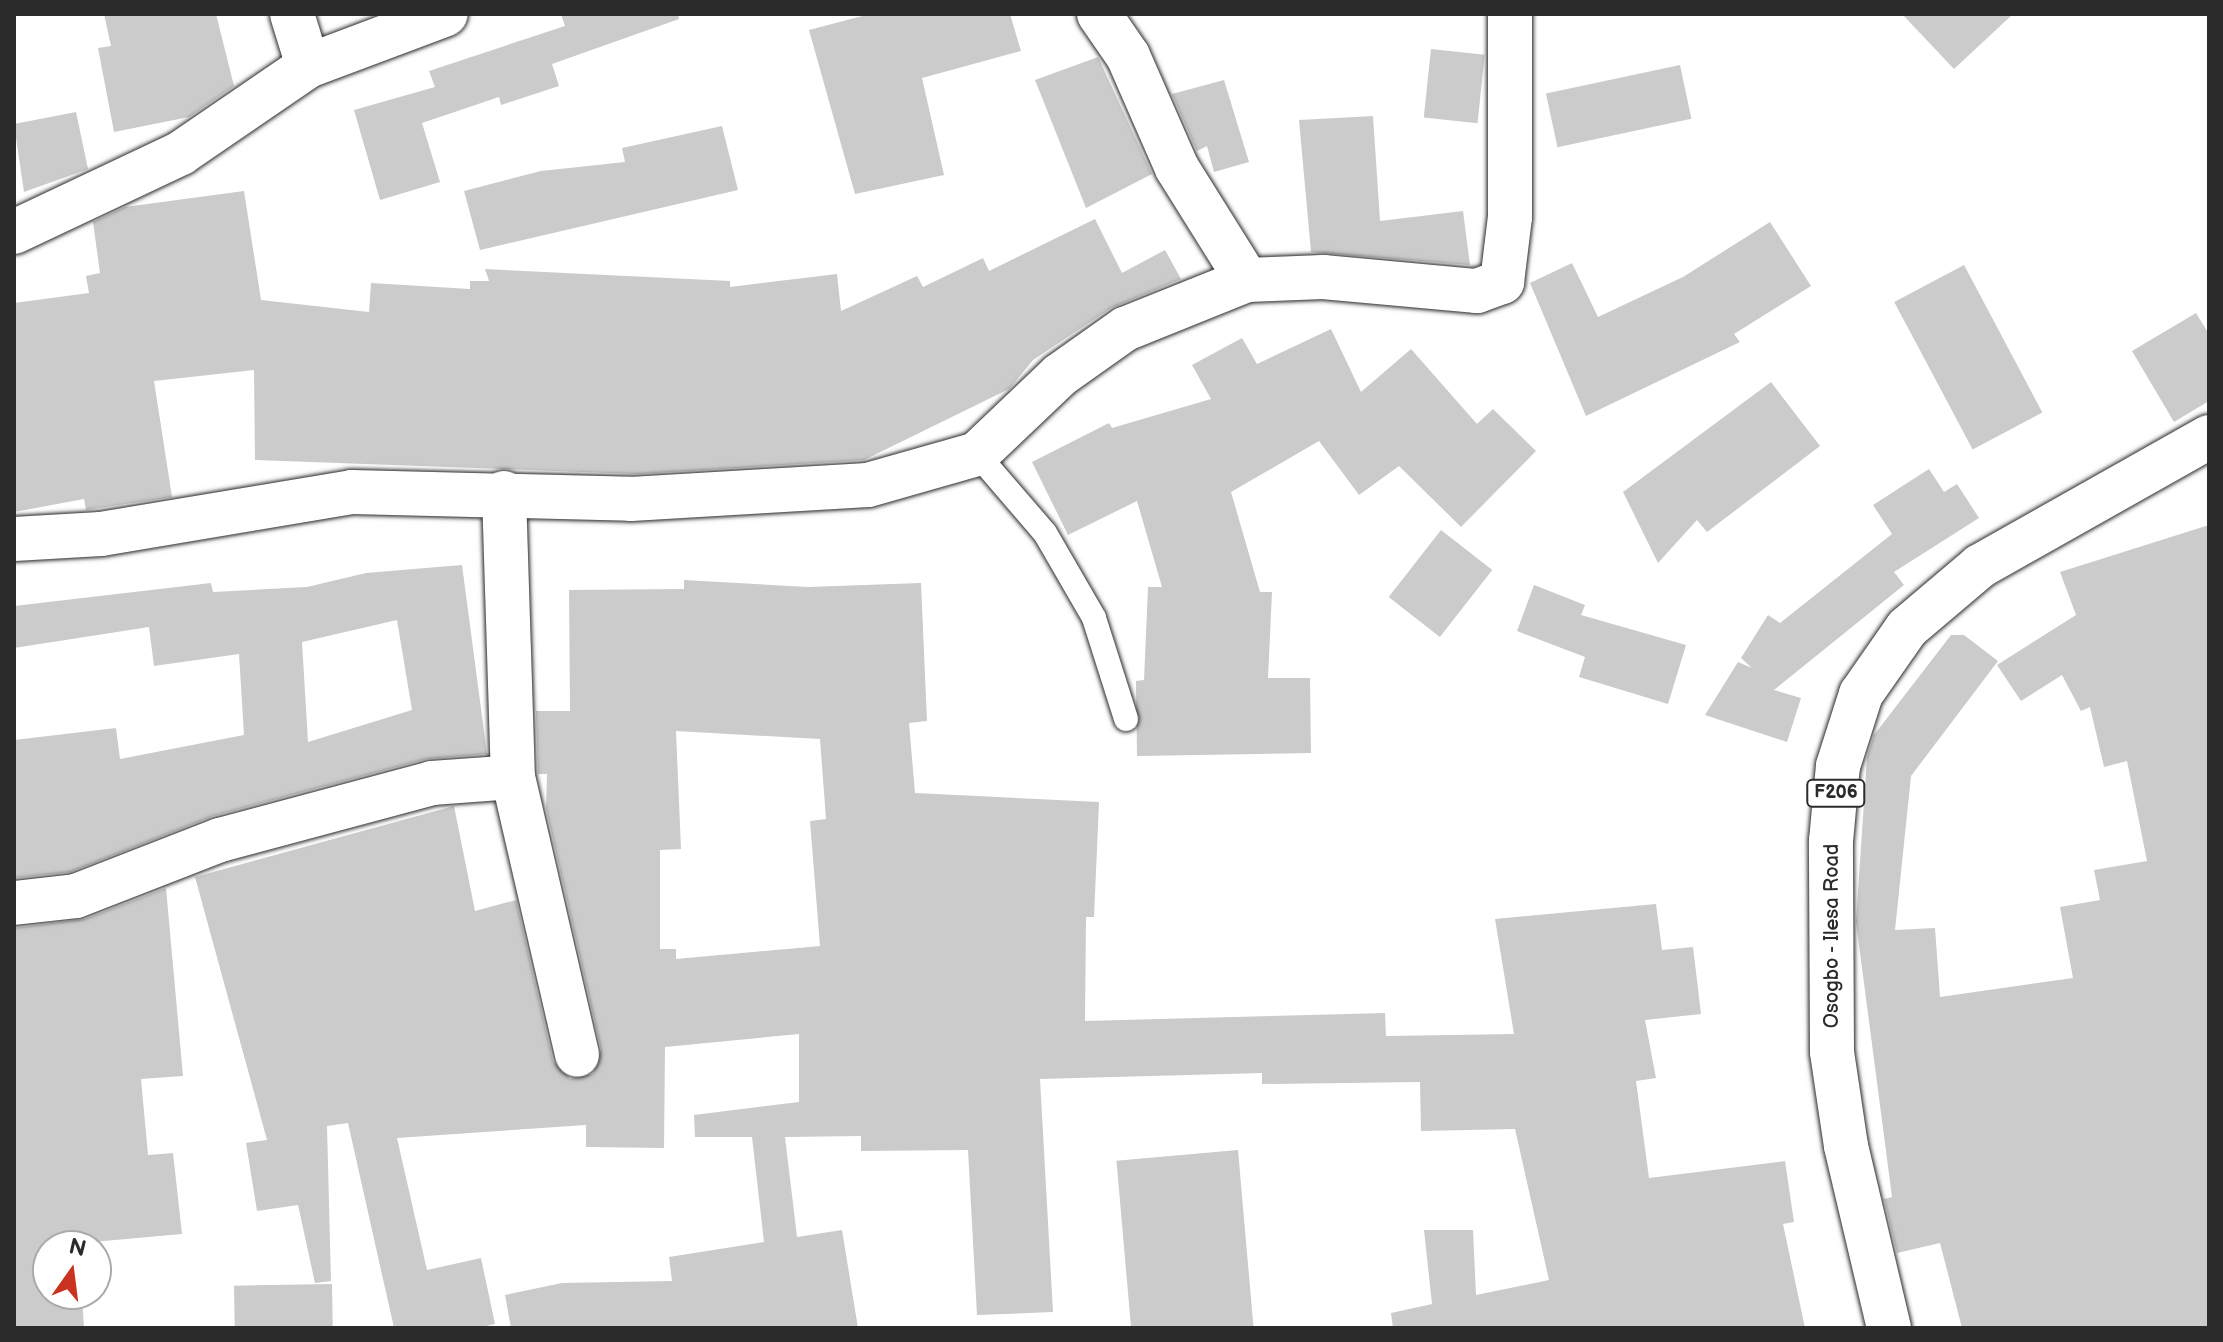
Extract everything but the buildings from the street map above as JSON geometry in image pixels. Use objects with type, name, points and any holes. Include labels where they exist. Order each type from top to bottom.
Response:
[{"type":"street","points":[[292,14],[308,66]]},
{"type":"street","points":[[14,232],[181,153],[308,66],[446,14]]},
{"type":"street","points":[[1099,14],[1128,56],[1177,168],[1247,280]]},
{"type":"street","points":[[14,539],[101,534],[352,492],[504,493],[631,499],[868,485],[977,454],[1060,375],[1125,329],[1247,280],[1323,277],[1477,291],[1502,282],[1510,217],[1510,14]]},
{"type":"street","name":"Osogbo - Ilesa Road","points":[[1889,1328],[1846,1146],[1832,1052],[1831,841],[1838,766],[1861,694],[1907,628],[1980,566],[2209,437]]},
{"type":"street","points":[[504,493],[513,777],[577,1055]]},
{"type":"street","points":[[14,903],[76,896],[220,840],[432,783],[513,777]]},
{"type":"lane","points":[[977,454],[1045,533],[1094,618],[1126,719]]}]
